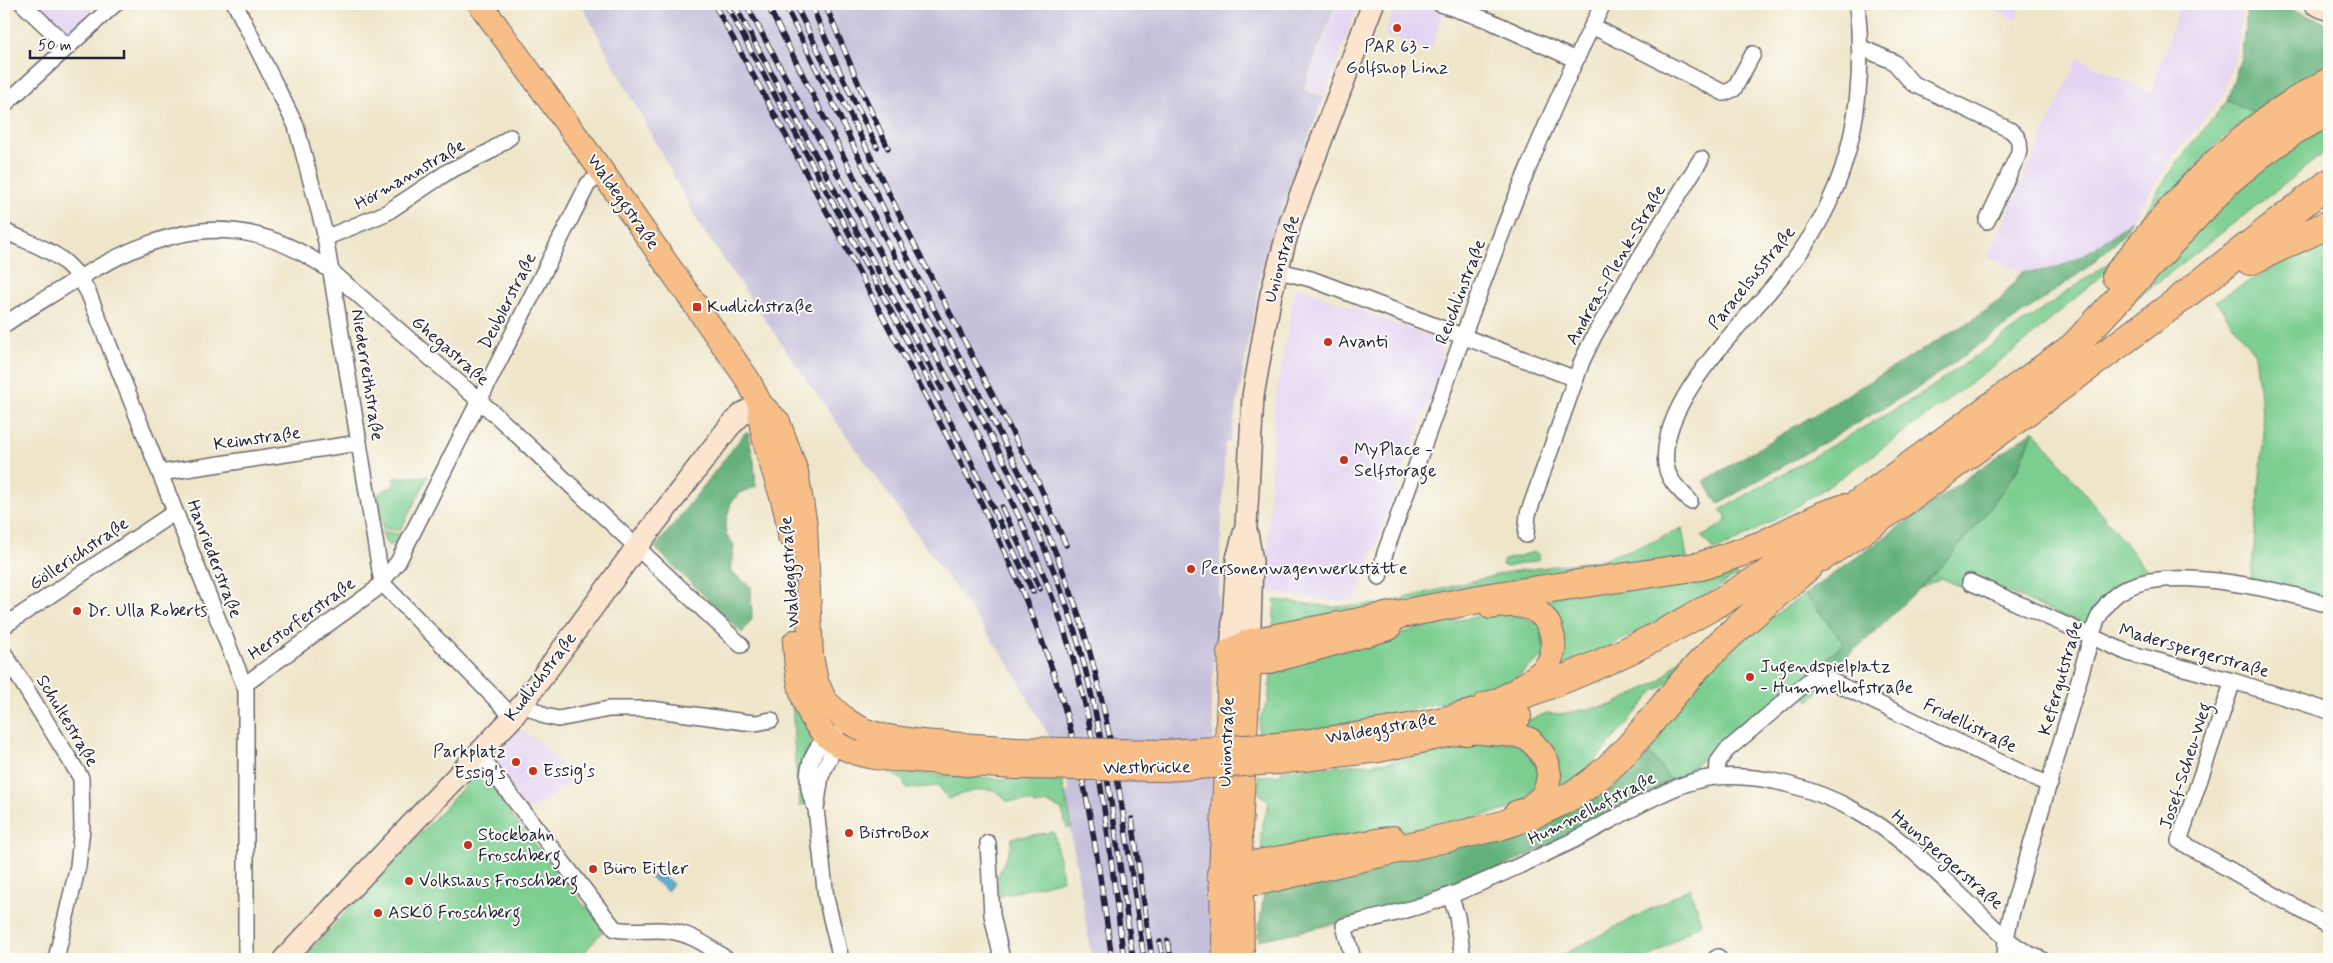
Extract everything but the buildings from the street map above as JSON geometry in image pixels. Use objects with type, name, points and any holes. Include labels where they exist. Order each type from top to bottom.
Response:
[{"type":"highway","points":[[2050,364],[2064,336],[2202,175],[2255,128],[2300,98],[2327,83]]},
{"type":"highway","points":[[1484,707],[1556,683],[1609,661],[1673,629],[1756,580],[1826,534],[1856,505],[2074,346],[2101,319],[2198,211],[2229,180],[2286,136],[2329,112]]},
{"type":"highway","points":[[2050,364],[2080,355],[2194,271],[2329,166]]},
{"type":"highway","points":[[1466,731],[1519,715],[1637,666],[1717,623],[1809,566],[1898,506],[2171,306],[2329,183]]},
{"type":"highway","points":[[2171,306],[2270,251],[2329,224]]},
{"type":"highway","points":[[1243,653],[1490,597],[1701,566],[1762,545],[1824,515],[1856,505]]},
{"type":"highway","points":[[1234,873],[1258,881],[1499,826],[1522,819],[1564,800],[1586,786],[1608,768],[1697,667],[1809,566]]},
{"type":"main road","name":"Waldeggstraße","points":[[480,4],[603,173],[748,380],[760,404],[778,422],[796,472],[805,525],[811,656],[816,681],[831,708],[847,721],[873,733],[1016,758]]},
{"type":"main road","name":"Waldeggstraße","points":[[760,404],[760,424],[782,494],[789,527],[799,683],[802,698],[810,715],[833,739],[858,754],[878,758],[1016,758]]},
{"type":"main road","name":"Waldeggstraße","points":[[1243,653],[1268,662],[1375,632],[1446,615],[1512,605],[1532,608],[1542,616],[1550,627],[1553,642],[1551,657],[1536,676],[1484,707],[1372,734],[1277,754]]},
{"type":"main road","name":"Unionstraße","points":[[1225,959],[1234,873],[1243,653]]},
{"type":"main road","name":"Waldeggstraße","points":[[1234,873],[1492,820],[1527,809],[1541,798],[1547,787],[1548,770],[1545,757],[1535,745],[1524,738],[1511,734],[1466,731],[1379,750],[1277,754]]},
{"type":"main road","points":[[833,739],[857,738],[873,733]]},
{"type":"main road","name":"Westbrücke","points":[[1016,758],[1164,769],[1277,754]]},
{"type":"main road","name":"Unionstraße","points":[[1234,873],[1242,959]]},
{"type":"street","points":[[23,4],[68,47]]},
{"type":"street","points":[[4,105],[115,4]]},
{"type":"street","name":"Niederreithstraße","points":[[235,4],[296,126],[312,182],[331,270],[382,582]]},
{"type":"street","name":"Unionstraße","points":[[1243,653],[1252,561],[1246,526],[1253,396],[1276,270],[1291,220],[1373,4]]},
{"type":"street","points":[[1440,4],[1488,20],[1576,60]]},
{"type":"street","name":"Reuchlinstraße","points":[[1379,577],[1464,336],[1516,199],[1576,60],[1604,4]]},
{"type":"street","name":"Paracelsusstraße","points":[[1690,501],[1670,478],[1666,464],[1667,444],[1674,420],[1706,365],[1793,263],[1829,203],[1849,144],[1858,105],[1860,47],[1856,4]]},
{"type":"street","points":[[2315,4],[2329,10]]},
{"type":"street","points":[[1592,26],[1724,92],[1734,89],[1753,54]]},
{"type":"street","points":[[1860,47],[1894,62],[1912,83],[2010,130],[2018,136],[2021,144],[2018,155],[1987,222]]},
{"type":"street","name":"Hörmannstraße","points":[[325,238],[372,221],[434,180],[456,167],[489,152],[510,137]]},
{"type":"street","name":"Andreas-Plenk-Straße","points":[[1526,535],[1528,514],[1576,379],[1601,322],[1701,159]]},
{"type":"street","name":"Deublerstraße","points":[[382,582],[398,562],[588,184],[603,173]]},
{"type":"street","name":"Ghegastraße","points":[[80,277],[161,238],[183,233],[214,230],[247,232],[272,238],[308,254],[331,270],[479,401],[741,645]]},
{"type":"street","name":"Hanriederstraße","points":[[4,231],[63,258],[80,277],[88,292],[246,690],[246,959]]},
{"type":"street","points":[[1276,270],[1311,279],[1576,379]]},
{"type":"street","points":[[4,325],[80,277]]},
{"type":"street","name":"Kudlichstraße","points":[[284,959],[477,756],[518,710],[636,548],[735,420],[743,413],[760,404]]},
{"type":"street","name":"Keimstraße","points":[[160,473],[359,443]]},
{"type":"street","name":"Göllerichstraße","points":[[4,626],[175,512]]},
{"type":"street","name":"Kefergutstraße","points":[[2005,959],[2006,938],[2092,638],[2101,612],[2115,596],[2133,585],[2160,579],[2201,580],[2253,587],[2329,605]]},
{"type":"street","points":[[382,582],[518,710],[558,719],[609,709],[632,709],[756,723],[771,720]]},
{"type":"street","name":"Herstorferstraße","points":[[244,685],[374,590],[382,582]]},
{"type":"street","name":"Maderspergerstraße","points":[[1970,582],[2128,654],[2233,681],[2329,711]]},
{"type":"street","name":"Schultestraße","points":[[4,653],[81,778],[82,828],[78,866],[56,959]]},
{"type":"street","name":"Fridellistraße","points":[[1717,777],[1718,762],[1726,751],[1812,678],[1819,675],[2032,778],[2050,784]]},
{"type":"street","name":"Josef-Scheu-Weg","points":[[2233,681],[2179,841],[2329,926]]},
{"type":"street","name":"Waldeggstraße","points":[[831,708],[833,739]]},
{"type":"street","points":[[833,739],[814,752],[808,773],[810,794],[816,809],[826,898],[841,959]]},
{"type":"street","points":[[477,756],[615,929],[634,932],[660,930],[682,933],[707,945],[726,959]]},
{"type":"street","name":"Hummelhofstraße","points":[[1353,959],[1344,926],[1450,896],[1569,843],[1674,788],[1697,780],[1717,777]]},
{"type":"street","name":"Haunspergerstraße","points":[[1717,777],[1781,783],[1819,794],[1855,810],[1907,845],[2006,938],[2026,953],[2041,959]]},
{"type":"street","points":[[988,843],[992,915],[1002,959]]},
{"type":"street","points":[[1450,896],[1457,916],[1463,959]]},
{"type":"shaded area","points":[[32,4],[99,4],[64,37]]},
{"type":"shaded area","points":[[581,4],[1336,4],[1304,89],[1324,97],[1264,256],[1230,443],[1225,443],[1218,615],[1211,705],[1214,734],[1210,865],[1215,959],[1092,959],[1064,793],[1069,791],[1069,787],[1050,738],[1010,665],[803,375],[701,227]]},
{"type":"shaded area","points":[[1337,4],[1356,10],[1325,95],[1307,88]]},
{"type":"shaded area","points":[[1396,4],[1425,4],[1444,10],[1430,51],[1385,35]]},
{"type":"shaded area","points":[[1983,4],[2022,4],[2016,20]]},
{"type":"shaded area","points":[[2180,4],[2243,4],[2238,45],[2223,96],[2173,156],[2132,220],[2083,256],[2051,270],[2022,272],[1988,257],[2078,58],[2151,93]]},
{"type":"shaded area","points":[[1295,287],[1440,341],[1443,362],[1356,600],[1333,601],[1276,593],[1268,588],[1266,583],[1274,407]]},
{"type":"shaded area","name":"Essig's","points":[[519,729],[543,745],[575,779],[535,808],[526,809],[492,759]]},
{"type":"green space","points":[[2247,5],[2290,10],[2329,25],[2329,67],[2255,112],[2227,101],[2242,54]]},
{"type":"green space","points":[[2227,101],[2255,112],[2213,147],[2102,275],[2024,343],[1865,461],[1790,511],[1729,545],[1714,550],[1702,537],[1726,522],[1726,515],[1720,510],[1923,393],[2110,262],[2132,235],[2176,164]]},
{"type":"green space","points":[[2329,126],[2329,149],[2130,304],[2221,204],[2246,181],[2299,141]]},
{"type":"green space","points":[[2132,220],[2123,235],[2088,267],[1921,386],[1718,504],[1704,481],[1972,320],[2000,300],[2022,272],[2053,268],[2067,263],[2094,248]]},
{"type":"green space","points":[[2329,243],[2329,598],[2251,581],[2264,431],[2255,354],[2215,301],[2294,255]]},
{"type":"green space","points":[[2034,430],[2150,574],[2127,580],[2109,592],[2087,622],[2081,624],[1968,575],[1962,587],[1941,578],[1920,588],[1939,569],[1984,516],[2018,469]]},
{"type":"green space","points":[[2034,430],[2018,469],[1984,516],[1939,569],[1869,637],[1831,670],[1821,665],[1844,643],[1805,594]]},
{"type":"green space","points":[[745,433],[748,433],[754,462],[756,487],[739,493],[731,503],[725,526],[726,535],[734,545],[730,571],[751,587],[752,619],[742,633],[655,548]]},
{"type":"green space","points":[[428,476],[400,531],[383,528],[378,494],[394,485],[394,478]]},
{"type":"green space","points":[[1682,528],[1687,558],[1273,628],[1275,600],[1332,607],[1381,604],[1509,572],[1600,560],[1652,542]]},
{"type":"green space","points":[[382,531],[403,535],[398,544],[389,545],[385,542]]},
{"type":"green space","points":[[1534,552],[1539,554],[1539,560],[1507,567],[1502,565],[1504,560]]},
{"type":"green space","points":[[1731,566],[1737,575],[1685,608],[1544,680],[1540,605],[1553,597]]},
{"type":"green space","points":[[1805,594],[1844,643],[1728,742],[1672,781],[1643,745],[1706,671],[1763,623]]},
{"type":"green space","points":[[1506,611],[1540,624],[1544,655],[1506,686],[1328,731],[1283,736],[1282,732],[1258,733],[1261,715],[1268,702],[1272,667],[1432,625]]},
{"type":"green space","points":[[1700,645],[1663,687],[1655,690],[1593,763],[1585,776],[1553,792],[1512,726],[1547,713],[1560,714],[1612,705],[1660,681],[1683,655]]},
{"type":"green space","points":[[1816,681],[1828,683],[1810,701],[1802,694]]},
{"type":"green space","points":[[792,693],[810,733],[811,740],[807,752],[808,804],[800,805],[795,762]]},
{"type":"green space","points":[[1488,740],[1522,744],[1542,776],[1521,806],[1425,827],[1360,838],[1262,850],[1261,832],[1269,802],[1259,793],[1258,776],[1281,775],[1281,770],[1391,762]]},
{"type":"green space","points":[[1643,745],[1672,781],[1570,835],[1439,894],[1389,910],[1259,940],[1265,886],[1503,830]]},
{"type":"green space","points":[[481,769],[487,774],[514,819],[587,909],[590,907],[601,925],[602,932],[579,959],[302,959]]},
{"type":"green space","points":[[886,771],[1004,779],[1062,780],[1072,827],[1067,828],[1062,810],[1047,803],[1035,805],[1033,802],[1006,801],[992,790],[972,791],[948,799],[939,786],[907,789],[903,780]]},
{"type":"green space","points":[[1054,832],[1063,880],[999,896],[998,876],[1011,846],[1012,838]]},
{"type":"green space","points":[[1690,888],[1701,923],[1647,959],[1557,958]]},
{"type":"water","points":[[657,871],[673,884],[667,891],[651,878]]},
{"type":"railway","points":[[714,4],[941,424],[985,510],[1025,598],[1043,642],[1077,754],[1091,822],[1112,959]]},
{"type":"railway","points":[[726,4],[965,449],[1033,592]]},
{"type":"railway","points":[[734,4],[942,389]]},
{"type":"railway","points":[[746,4],[986,449],[1024,527]]},
{"type":"railway","points":[[767,4],[877,223],[995,444],[1032,520],[1064,598],[1090,686],[1099,731],[1133,959]]},
{"type":"railway","points":[[784,4],[925,292],[1009,452],[1048,534],[1065,576],[1092,661],[1111,745],[1126,830],[1144,959]]},
{"type":"railway","points":[[795,4],[917,250],[1038,482],[1066,545]]},
{"type":"railway","points":[[811,4],[840,72],[877,147]]},
{"type":"railway","points":[[825,4],[888,148]]},
{"type":"railway","points":[[1002,507],[1040,589]]},
{"type":"railway","points":[[1021,521],[1057,609],[1072,654],[1084,700],[1097,764],[1124,959]]},
{"type":"railway","points":[[1132,819],[1152,959]]},
{"type":"railway","points":[[1168,941],[1171,959]]},
{"type":"railway","points":[[1160,942],[1163,959]]},
{"type":"place","name":"PAR 63 - Golfshop Linz","points":[[1397,28]]},
{"type":"place","name":"Kudlichstraße","points":[[697,307]]},
{"type":"place","name":"Avanti","points":[[1328,342]]},
{"type":"place","name":"MyPlace - Selfstorage","points":[[1344,460]]},
{"type":"place","name":"Personenwagenwerkstätte","points":[[1191,569]]},
{"type":"place","name":"Dr. Ulla Roberts","points":[[77,611]]},
{"type":"place","name":"Jugendspielplatz - Hummelhofstraße","points":[[1750,677]]},
{"type":"place","name":"Parkplatz Essig's","points":[[516,762]]},
{"type":"place","name":"Essig's","points":[[533,771]]},
{"type":"place","name":"BistroBox","points":[[849,833]]},
{"type":"place","name":"Stockbahn Froschberg","points":[[468,845]]},
{"type":"place","name":"Büro Eitler","points":[[593,869]]},
{"type":"place","name":"Volkshaus Froschberg","points":[[409,881]]},
{"type":"place","name":"ASKÖ Froschberg","points":[[378,913]]}]
